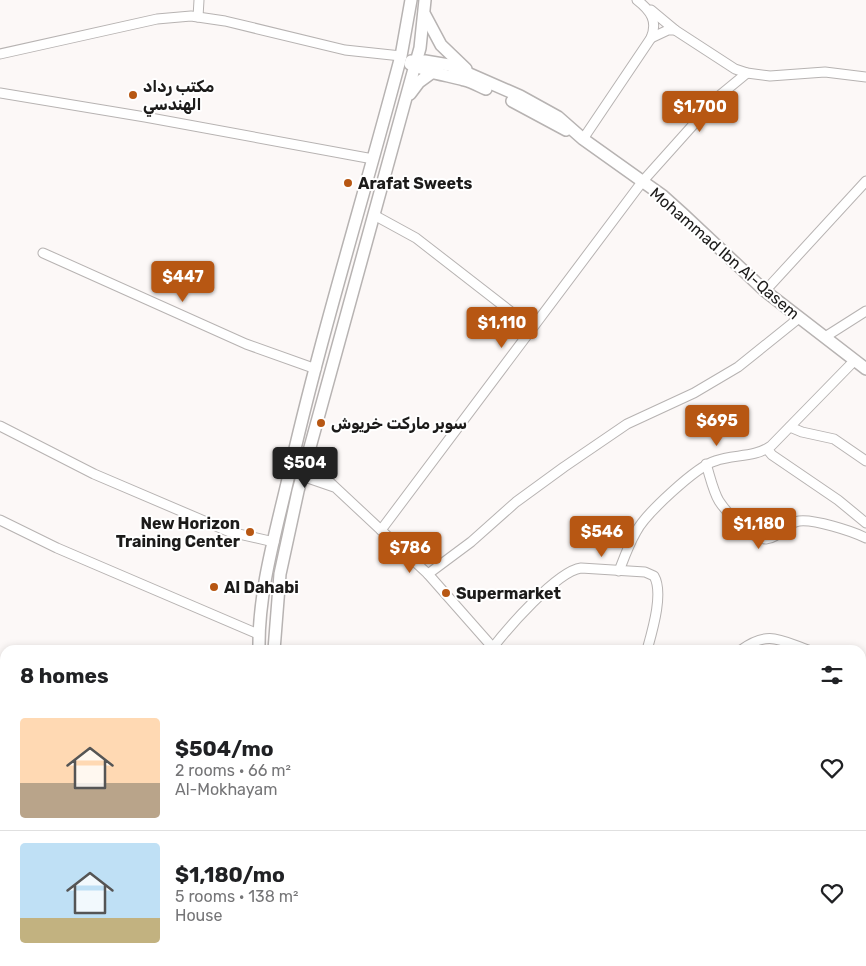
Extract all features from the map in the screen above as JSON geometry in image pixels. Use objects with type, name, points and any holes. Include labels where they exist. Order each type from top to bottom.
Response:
[{"type":"main road","points":[[257,645],[265,582],[291,466],[397,74],[411,0]]},
{"type":"main road","points":[[274,645],[280,574],[302,476],[406,102],[424,14],[425,0]]},
{"type":"main road","points":[[424,14],[441,45],[473,75]]},
{"type":"main road","points":[[405,39],[408,54],[414,63],[434,72],[476,84],[584,139]]},
{"type":"main road","points":[[397,74],[414,63],[433,61],[449,65],[520,96],[558,117],[584,139]]},
{"type":"main road","points":[[406,102],[419,82],[434,72]]},
{"type":"main road","name":"Mohammad Ibn Al-Qasem","points":[[584,139],[683,214],[765,291],[866,369]]},
{"type":"street","points":[[198,17],[199,0]]},
{"type":"street","points":[[640,2],[675,30],[735,69],[747,73],[770,76],[824,72],[866,77]]},
{"type":"street","points":[[584,139],[651,38],[655,22],[640,2]]},
{"type":"street","points":[[0,54],[173,17],[198,17],[225,21],[346,50],[401,56]]},
{"type":"street","points":[[651,38],[668,30],[675,30]]},
{"type":"street","points":[[381,530],[642,182],[719,96],[747,73]]},
{"type":"street","points":[[0,93],[145,117],[374,159]]},
{"type":"street","points":[[765,291],[866,181]]},
{"type":"street","points":[[374,215],[416,238],[532,328]]},
{"type":"street","points":[[43,254],[246,344],[316,369]]},
{"type":"street","points":[[826,337],[866,311]]},
{"type":"street","points":[[428,574],[471,542],[516,502],[564,467],[627,424],[694,393],[738,367],[799,318]]},
{"type":"street","points":[[619,570],[636,530],[667,496],[706,464],[723,458],[758,453],[768,448],[855,360]]},
{"type":"street","points":[[0,426],[94,474],[175,509],[230,532],[274,542]]},
{"type":"street","points":[[790,427],[802,432],[834,439],[866,461]]},
{"type":"street","points":[[768,448],[772,455],[838,500],[866,523]]},
{"type":"street","points":[[334,487],[302,476],[291,466],[306,460],[428,574],[490,645]]},
{"type":"street","points":[[706,464],[718,500],[736,521],[759,538],[771,537],[793,523],[803,520],[846,528],[866,538]]},
{"type":"street","points":[[0,520],[57,548],[258,634]]},
{"type":"street","points":[[496,645],[519,616],[570,571],[581,568],[650,573],[656,581],[657,607],[648,645]]},
{"type":"street","points":[[748,645],[764,638],[776,639],[793,645]]},
{"type":"place","name":"مكتب رداد الهندسي","points":[[133,95]]},
{"type":"place","name":"Arafat Sweets","points":[[348,183]]},
{"type":"place","name":"سوبر ماركت خريوش","points":[[321,423]]},
{"type":"place","name":"New Horizon Training Center","points":[[250,532]]},
{"type":"place","name":"Al Dahabi","points":[[214,587]]},
{"type":"place","name":"Supermarket","points":[[446,593]]}]
